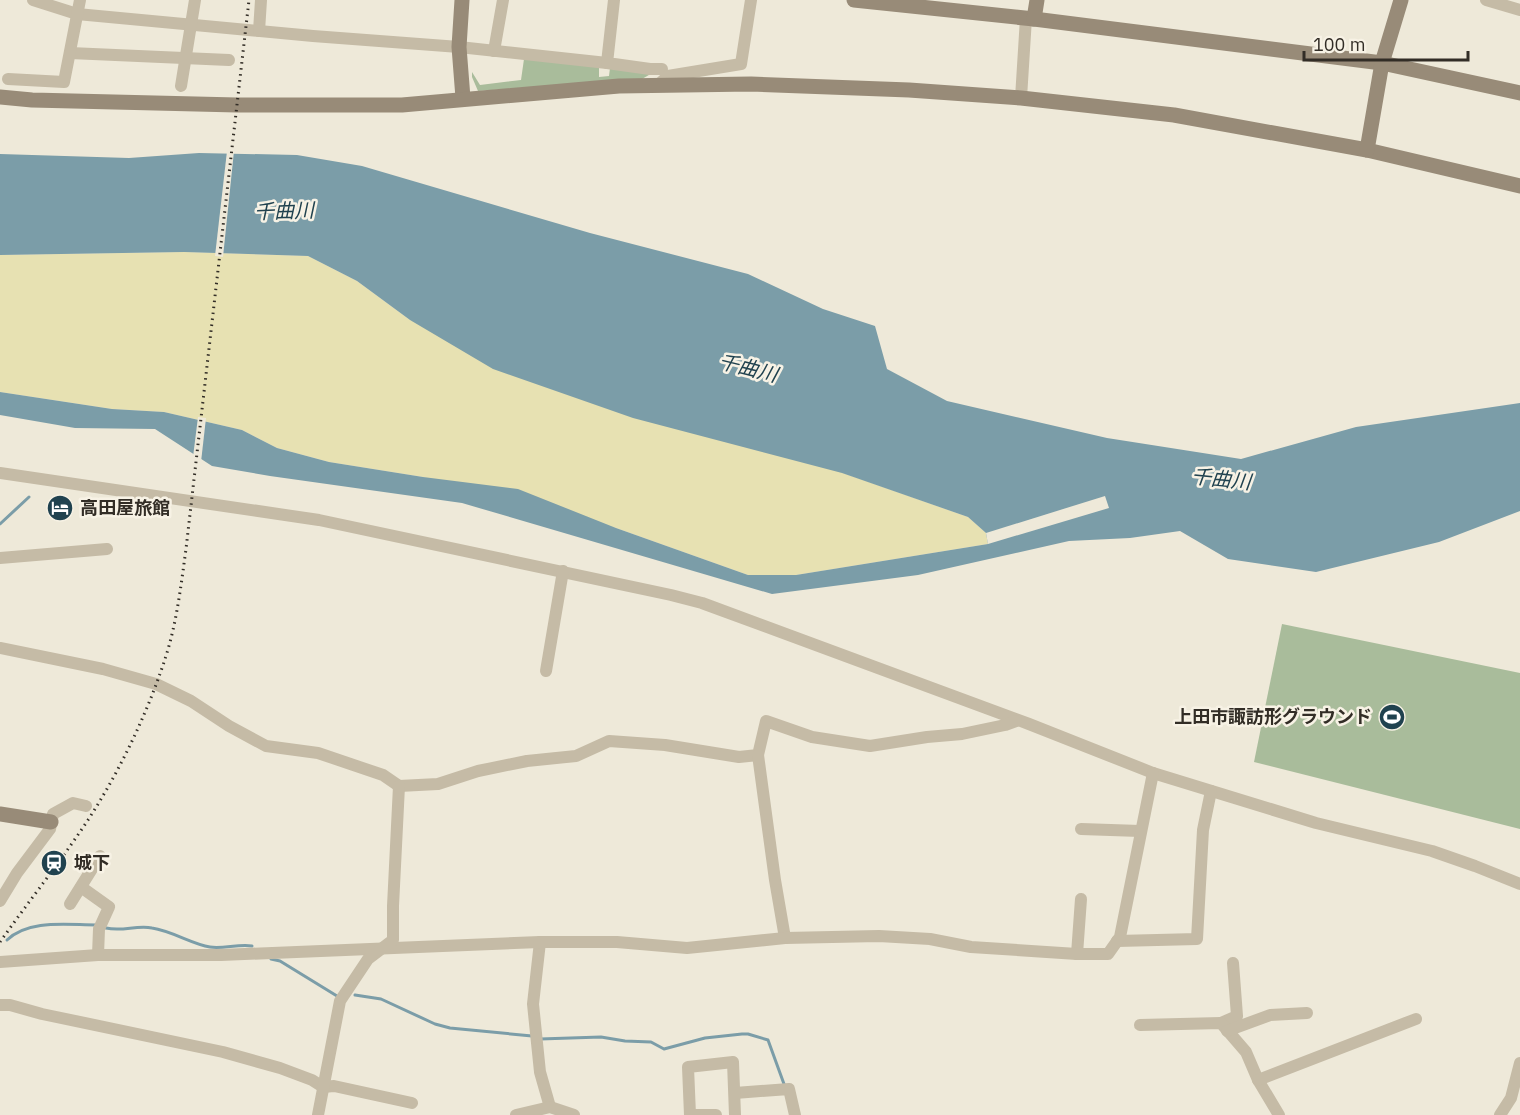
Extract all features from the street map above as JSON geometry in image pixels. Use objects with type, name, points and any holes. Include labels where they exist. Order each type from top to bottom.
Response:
[{"type":"street","points":[[33,0],[77,14],[459,47],[662,69]]},
{"type":"street","points":[[8,80],[64,82],[80,0]]},
{"type":"street","points":[[181,86],[195,0]]},
{"type":"street","points":[[259,31],[261,0]]},
{"type":"street","points":[[462,0],[459,47],[463,98]]},
{"type":"street","points":[[494,51],[503,0]]},
{"type":"street","points":[[607,63],[614,0]]},
{"type":"street","points":[[657,86],[668,76],[741,64],[751,0]]},
{"type":"street","points":[[854,0],[1030,19],[1382,63],[1520,93]]},
{"type":"street","points":[[1020,98],[1030,19],[1037,0]]},
{"type":"street","points":[[1367,150],[1382,63],[1401,0]]},
{"type":"street","points":[[1486,0],[1520,10]]},
{"type":"street","points":[[70,52],[230,60]]},
{"type":"street","points":[[0,97],[32,100],[237,105],[402,105],[619,86],[762,84],[909,90],[1020,98],[1174,115],[1367,150],[1520,186]]},
{"type":"street","points":[[0,473],[319,520],[621,583],[702,603],[1153,773],[1316,823],[1432,851],[1520,884]]},
{"type":"street","points":[[0,558],[107,549]]},
{"type":"street","points":[[546,671],[563,571]]},
{"type":"street","points":[[0,648],[103,669],[156,684],[191,701],[229,726],[266,746],[318,753],[383,775],[399,786],[438,784],[488,769],[527,761],[576,756],[609,741],[665,745],[739,757],[758,755]]},
{"type":"street","points":[[785,938],[758,755],[766,721],[812,737],[870,747],[927,737],[962,734],[1016,721]]},
{"type":"street","points":[[0,962],[98,955],[210,955],[540,942],[617,942],[687,948],[785,938],[879,936],[930,939],[971,947],[1108,954],[1120,937],[1153,773]]},
{"type":"street","points":[[318,1115],[340,1001],[368,959],[393,940],[399,786]]},
{"type":"street","points":[[1117,941],[1197,939],[1203,830],[1211,791]]},
{"type":"street","points":[[0,901],[17,873],[50,829],[52,814],[73,803],[86,806]]},
{"type":"street","points":[[0,814],[51,822]]},
{"type":"street","points":[[1081,829],[1140,831]]},
{"type":"street","points":[[70,904],[100,856]]},
{"type":"street","points":[[81,887],[109,907],[99,929],[98,955]]},
{"type":"street","points":[[1077,954],[1081,899]]},
{"type":"street","points":[[540,942],[533,1004],[540,1072],[550,1107]]},
{"type":"street","points":[[1224,1027],[1237,1016],[1233,963]]},
{"type":"street","points":[[0,1005],[10,1005],[42,1014],[223,1052],[280,1068],[312,1080],[323,1087],[334,1086],[412,1103]]},
{"type":"street","points":[[1140,1025],[1224,1027],[1270,1016],[1307,1013]]},
{"type":"street","points":[[1258,1080],[1416,1019]]},
{"type":"street","points":[[1224,1027],[1246,1052],[1258,1080],[1279,1115]]},
{"type":"street","points":[[716,1115],[690,1115],[688,1067],[733,1062],[735,1115]]},
{"type":"street","points":[[1500,1115],[1511,1098],[1520,1063]]},
{"type":"street","points":[[735,1092],[789,1089],[795,1115]]},
{"type":"street","points":[[516,1115],[550,1107],[574,1115]]},
{"type":"green space","points":[[524,59],[599,67],[599,77],[609,76],[610,68],[654,72],[642,79],[478,91],[472,72],[480,85],[521,80]]},
{"type":"green space","name":"上田市諏訪形グラウンド","points":[[1282,624],[1520,673],[1520,829],[1254,762]]},
{"type":"sand","points":[[184,252],[308,256],[357,281],[410,320],[968,517],[986,533],[988,544],[796,575],[748,575],[616,528],[423,477],[329,462],[277,448],[242,430],[164,412],[112,409],[0,392],[0,255]]},
{"type":"water","name":"千曲川","points":[[199,153],[297,155],[362,166],[590,233],[748,274],[823,309],[875,326],[887,369],[947,401],[1107,438],[1241,459],[1356,427],[1520,403],[1520,511],[1439,542],[1316,572],[1228,559],[1180,531],[1130,538],[1069,541],[918,575],[772,594],[462,503],[212,466],[155,429],[75,428],[0,415],[0,392],[112,409],[164,412],[242,430],[277,448],[329,462],[518,489],[616,528],[748,575],[796,575],[988,544],[986,533],[968,517],[842,473],[633,418],[493,369],[410,320],[357,281],[308,256],[184,252],[0,255],[0,154],[129,158]]},
{"type":"pier","points":[[227,151],[234,151],[223,257],[215,256]]},
{"type":"pier","points":[[198,417],[206,418],[201,462],[193,457]]},
{"type":"pier","points":[[1105,496],[1109,508],[988,544],[986,533]]},
{"type":"waterway","points":[[0,524],[29,497]]},
{"type":"waterway","points":[[7,940],[16,933],[37,926],[96,925]]},
{"type":"waterway","points":[[106,928],[152,928],[210,947],[252,946]]},
{"type":"waterway","points":[[271,959],[280,961],[337,996]]},
{"type":"waterway","points":[[355,995],[381,999],[435,1024],[450,1028],[532,1036]]},
{"type":"waterway","points":[[540,1039],[601,1037],[651,1042],[664,1049],[705,1038],[748,1034],[768,1040],[784,1084]]},
{"type":"railway","points":[[0,942],[72,843],[106,791],[144,715],[170,643],[186,549],[249,0]]},
{"type":"place","name":"高田屋旅館","points":[[60,508]]},
{"type":"place","name":"上田市諏訪形グラウンド","points":[[1392,717]]},
{"type":"place","name":"城下","points":[[54,863]]}]
